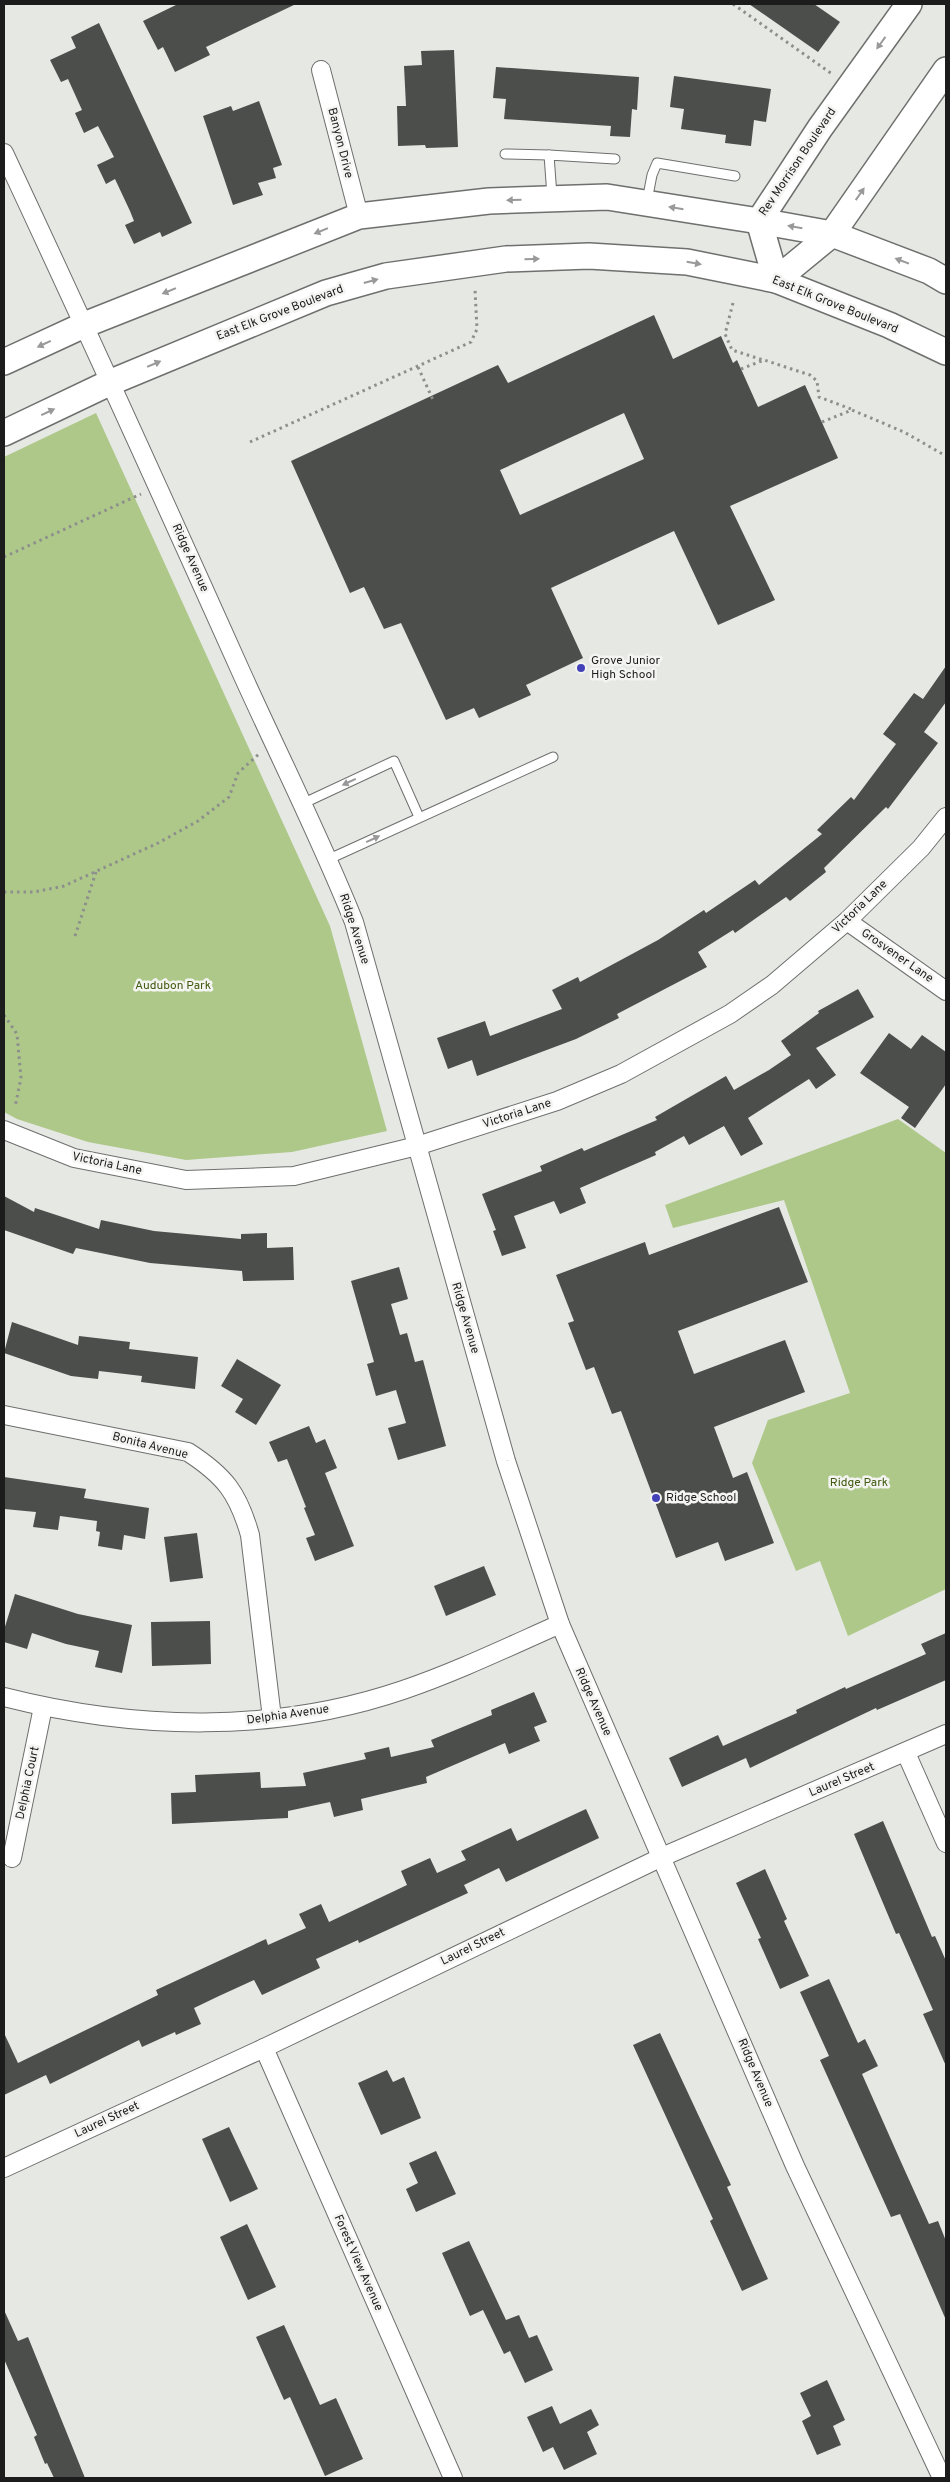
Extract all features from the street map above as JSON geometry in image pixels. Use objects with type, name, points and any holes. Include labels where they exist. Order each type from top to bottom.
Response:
[{"type":"street","name":"Rev Morrison Boulevard","points":[[776,280],[759,221],[902,6]]},
{"type":"street","name":"Banyon Drive","points":[[321,70],[359,216]]},
{"type":"street","points":[[776,280],[832,234],[946,70]]},
{"type":"street","name":"Ridge Avenue","points":[[4,152],[329,859],[354,922],[506,1461],[560,1624],[796,2166],[942,2478]]},
{"type":"street","points":[[4,362],[84,325],[359,216],[488,201],[607,197],[759,221],[832,234],[929,271],[946,281]]},
{"type":"street","name":"East Elk Grove Boulevard","points":[[4,433],[110,383],[326,293],[386,276],[440,267],[506,260],[590,256],[687,262],[776,280],[890,325],[946,352]]},
{"type":"street","name":"Victoria Lane","points":[[4,1130],[74,1158],[186,1180],[294,1176],[417,1146],[557,1101],[621,1074],[730,1014],[772,985],[847,921],[921,848],[946,817]]},
{"type":"street","name":"Grosvener Lane","points":[[847,921],[946,991]]},
{"type":"street","name":"Bonita Avenue","points":[[4,1415],[188,1452],[205,1464],[233,1491],[243,1510],[250,1535],[272,1718]]},
{"type":"street","name":"Delphia Avenue","points":[[4,1697],[84,1715],[182,1724],[222,1723],[272,1718],[332,1709],[401,1691],[440,1677],[560,1624]]},
{"type":"street","name":"Delphia Court","points":[[12,1858],[44,1707]]},
{"type":"street","name":"Laurel Street","points":[[4,2168],[264,2048],[662,1857],[946,1734]]},
{"type":"street","points":[[906,1752],[946,1842]]},
{"type":"street","name":"Forest View Avenue","points":[[264,2048],[453,2478]]},
{"type":"lane","points":[[505,154],[615,159]]},
{"type":"lane","points":[[549,155],[553,199]]},
{"type":"lane","points":[[647,204],[652,175],[657,163],[735,176]]},
{"type":"lane","points":[[329,859],[553,757]]},
{"type":"lane","points":[[304,803],[394,761],[419,817]]},
{"type":"path","points":[[732,4],[834,75]]},
{"type":"path","points":[[250,442],[471,342],[476,335],[478,316],[475,290]]},
{"type":"path","points":[[733,303],[725,334],[732,350],[810,374],[817,381],[819,397],[904,432],[946,456]]},
{"type":"path","points":[[741,369],[764,360]]},
{"type":"path","points":[[418,367],[434,402]]},
{"type":"path","points":[[822,422],[852,410]]},
{"type":"path","points":[[4,556],[158,486]]},
{"type":"path","points":[[4,892],[34,892],[64,886],[118,863],[198,821],[229,797],[238,773],[261,752],[277,747]]},
{"type":"path","points":[[75,936],[96,872]]},
{"type":"path","points":[[4,1015],[17,1034],[21,1078],[15,1107]]},
{"type":"green space","name":"Audubon Park","points":[[96,413],[330,926],[387,1131],[292,1152],[186,1160],[88,1142],[17,1119],[4,1112],[4,457]]},
{"type":"green space","name":"Ridge Park","points":[[898,1119],[946,1153],[946,1589],[848,1636],[820,1561],[796,1571],[752,1463],[768,1420],[850,1393],[784,1200],[673,1228],[665,1205]]},
{"type":"building","points":[[178,4],[296,4],[206,47],[210,55],[175,72],[163,47],[158,50],[143,21]]},
{"type":"building","points":[[749,4],[814,4],[840,22],[818,52]]},
{"type":"building","points":[[99,23],[192,223],[162,237],[160,232],[134,244],[125,225],[134,221],[130,211],[115,179],[106,184],[97,165],[114,157],[98,126],[84,133],[75,113],[82,110],[68,79],[61,82],[50,60],[76,48],[71,37]]},
{"type":"building","points":[[454,50],[458,147],[426,148],[425,145],[398,146],[397,106],[406,106],[404,66],[422,65],[421,51]]},
{"type":"building","points":[[496,67],[639,77],[637,110],[632,109],[630,137],[610,136],[611,126],[504,119],[506,99],[493,98]]},
{"type":"building","points":[[674,76],[771,89],[766,122],[754,120],[751,146],[725,143],[726,135],[681,129],[684,109],[670,107]]},
{"type":"building","points":[[259,101],[282,165],[273,168],[276,178],[258,183],[263,195],[233,205],[203,116],[231,106],[233,111]]},
{"type":"building","points":[[654,315],[673,359],[721,336],[733,363],[737,360],[758,407],[805,385],[838,458],[730,506],[775,600],[718,625],[674,531],[551,588],[583,658],[526,685],[531,695],[479,718],[474,708],[446,720],[401,623],[384,629],[364,587],[350,593],[291,461],[498,365],[508,383]],"holes":[[[624,413],[644,459],[520,515],[500,470]]]},
{"type":"building","points":[[946,666],[946,702],[924,732],[938,743],[888,809],[886,807],[824,868],[826,872],[790,901],[786,897],[735,933],[733,930],[698,952],[707,967],[617,1014],[619,1018],[576,1039],[477,1076],[472,1060],[448,1069],[437,1038],[485,1021],[490,1036],[562,1009],[552,990],[578,977],[580,982],[658,940],[704,910],[706,913],[755,880],[759,885],[822,834],[817,830],[851,797],[854,800],[896,744],[883,734],[914,693],[923,699]]},
{"type":"building","points":[[858,989],[874,1017],[816,1048],[836,1075],[816,1089],[809,1079],[748,1118],[763,1144],[741,1156],[724,1126],[689,1145],[684,1136],[655,1152],[656,1155],[580,1188],[586,1203],[560,1214],[554,1201],[514,1216],[526,1248],[502,1256],[493,1231],[496,1230],[482,1194],[542,1171],[540,1166],[582,1148],[584,1151],[657,1120],[655,1117],[726,1076],[734,1090],[791,1055],[781,1041],[819,1013],[818,1011]]},
{"type":"building","points":[[889,1033],[911,1049],[922,1035],[946,1052],[946,1084],[915,1128],[901,1118],[909,1107],[860,1073]]},
{"type":"building","points":[[4,1196],[34,1212],[35,1208],[99,1229],[101,1220],[154,1231],[241,1239],[241,1234],[267,1233],[267,1248],[293,1247],[294,1280],[243,1281],[242,1271],[150,1263],[76,1248],[73,1254],[4,1230]]},
{"type":"building","points":[[779,1207],[808,1282],[678,1331],[694,1374],[785,1340],[805,1392],[714,1427],[733,1478],[747,1472],[774,1543],[725,1561],[718,1542],[676,1558],[621,1411],[612,1414],[594,1367],[586,1370],[568,1323],[574,1321],[556,1275],[645,1242],[649,1255]]},
{"type":"building","points":[[399,1267],[408,1299],[391,1304],[400,1335],[407,1333],[415,1362],[423,1360],[446,1446],[398,1460],[388,1428],[406,1423],[396,1390],[376,1396],[367,1364],[374,1362],[351,1281]]},
{"type":"building","points":[[12,1322],[78,1345],[79,1336],[130,1342],[129,1349],[198,1357],[195,1389],[141,1382],[142,1376],[99,1371],[98,1379],[71,1376],[4,1353]]},
{"type":"building","points":[[237,1359],[281,1385],[256,1425],[235,1412],[243,1399],[221,1386]]},
{"type":"building","points":[[309,1426],[316,1443],[325,1439],[337,1468],[325,1473],[354,1546],[315,1561],[306,1538],[315,1535],[304,1508],[306,1507],[287,1459],[278,1462],[269,1442]]},
{"type":"building","points":[[4,1477],[86,1489],[84,1498],[149,1508],[145,1539],[124,1535],[122,1550],[98,1546],[100,1532],[96,1531],[97,1521],[60,1516],[58,1530],[33,1527],[36,1512],[4,1509]]},
{"type":"building","points":[[197,1533],[203,1578],[170,1582],[164,1537]]},
{"type":"building","points":[[484,1566],[496,1595],[446,1616],[434,1586]]},
{"type":"building","points":[[15,1594],[78,1614],[132,1625],[122,1673],[95,1667],[99,1651],[66,1644],[32,1633],[27,1649],[4,1642],[4,1630]]},
{"type":"building","points":[[210,1621],[211,1664],[152,1666],[151,1622]]},
{"type":"building","points":[[946,1633],[946,1680],[877,1710],[876,1708],[750,1768],[746,1758],[682,1787],[669,1758],[718,1735],[723,1746],[797,1713],[796,1710],[845,1687],[846,1689],[926,1654],[921,1644]]},
{"type":"building","points":[[534,1692],[547,1722],[534,1727],[540,1741],[509,1754],[505,1743],[426,1777],[427,1783],[361,1799],[363,1810],[334,1817],[330,1802],[288,1811],[288,1818],[172,1824],[171,1793],[196,1792],[195,1775],[260,1772],[261,1788],[306,1786],[303,1773],[366,1759],[364,1753],[389,1747],[391,1757],[434,1747],[431,1740],[492,1715],[491,1710]]},
{"type":"building","points":[[586,1809],[599,1838],[506,1882],[499,1868],[464,1885],[468,1893],[359,1943],[358,1940],[316,1959],[320,1968],[262,1995],[254,1980],[219,1996],[194,2008],[201,2024],[176,2035],[175,2032],[142,2047],[139,2040],[50,2084],[46,2075],[4,2095],[4,2033],[18,2063],[158,1995],[156,1990],[266,1939],[268,1945],[306,1928],[299,1914],[321,1904],[329,1922],[407,1885],[401,1871],[430,1858],[437,1873],[466,1860],[461,1851],[511,1828],[517,1841]]},
{"type":"building","points":[[883,1821],[932,1937],[935,1936],[946,1961],[946,2066],[923,2014],[933,2010],[899,1933],[896,1934],[854,1834]]},
{"type":"building","points":[[765,1869],[787,1919],[784,1921],[809,1976],[780,1989],[758,1939],[761,1938],[736,1883]]},
{"type":"building","points":[[829,1979],[858,2043],[865,2039],[878,2066],[862,2074],[929,2224],[938,2221],[946,2241],[946,2320],[900,2214],[891,2217],[820,2060],[829,2056],[800,1992]]},
{"type":"building","points":[[660,2033],[731,2185],[727,2187],[768,2279],[742,2291],[710,2221],[713,2219],[633,2045]]},
{"type":"building","points":[[387,2070],[393,2082],[404,2077],[421,2118],[381,2135],[358,2083]]},
{"type":"building","points":[[229,2127],[258,2189],[230,2202],[202,2139]]},
{"type":"building","points":[[436,2151],[456,2194],[416,2212],[406,2189],[418,2183],[409,2163]]},
{"type":"building","points":[[247,2224],[276,2287],[248,2300],[220,2237]]},
{"type":"building","points":[[469,2241],[506,2320],[519,2315],[529,2338],[537,2335],[553,2370],[525,2383],[510,2351],[504,2354],[483,2310],[470,2316],[442,2253]]},
{"type":"building","points":[[4,2310],[18,2341],[28,2337],[85,2478],[54,2478],[47,2463],[45,2464],[34,2437],[37,2435],[4,2359]]},
{"type":"building","points":[[284,2325],[320,2405],[336,2398],[363,2459],[325,2476],[290,2397],[284,2400],[256,2337]]},
{"type":"building","points":[[827,2380],[845,2420],[833,2426],[841,2445],[817,2455],[802,2421],[811,2416],[800,2393]]},
{"type":"building","points":[[552,2406],[560,2424],[591,2409],[599,2425],[587,2432],[597,2454],[564,2470],[553,2447],[543,2452],[527,2417]]},
{"type":"place","name":"Grove Junior High School","points":[[581,668]]},
{"type":"place","name":"Ridge School","points":[[656,1498]]}]
